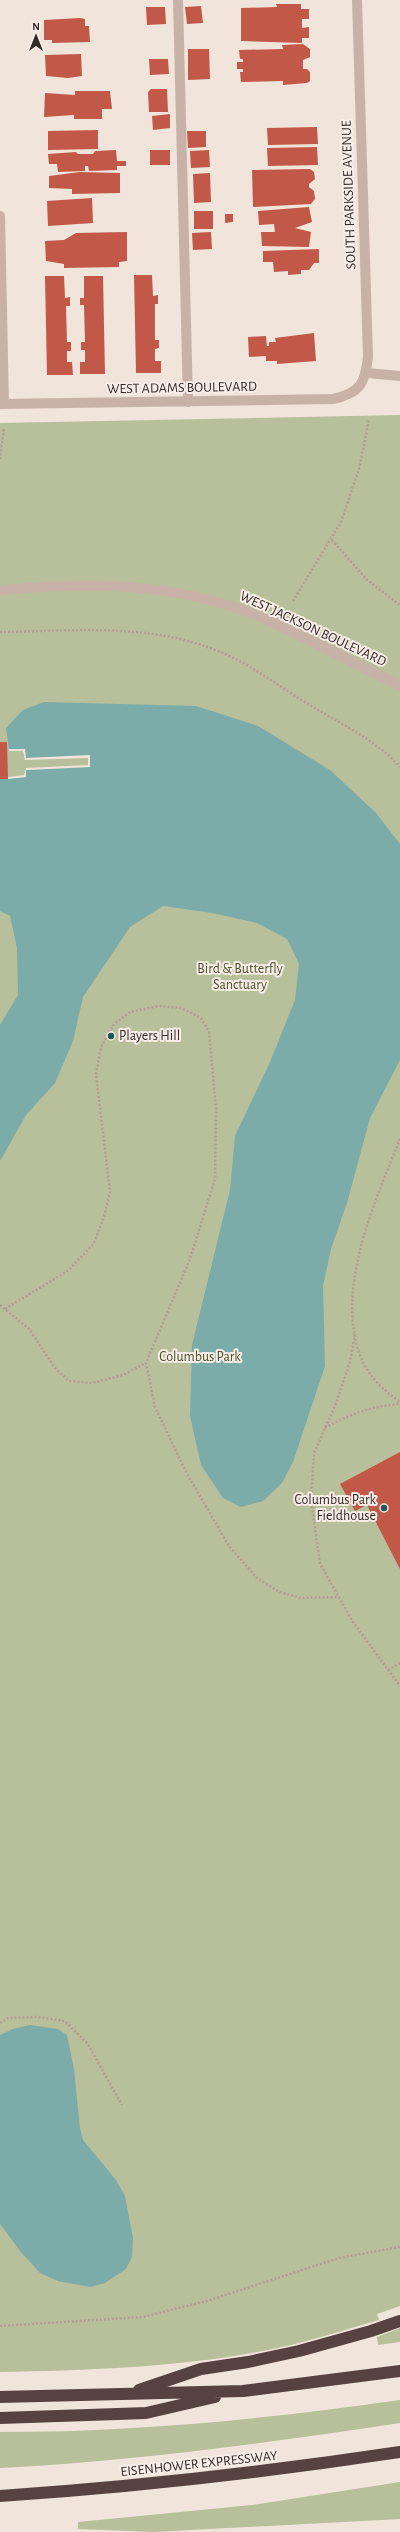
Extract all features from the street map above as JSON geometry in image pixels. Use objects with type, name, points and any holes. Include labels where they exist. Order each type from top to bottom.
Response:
[{"type":"highway","points":[[126,2395],[201,2369],[248,2362],[298,2351],[371,2331],[400,2321]]},
{"type":"highway","points":[[0,2397],[243,2391],[400,2371]]},
{"type":"highway","points":[[0,2418],[146,2413],[243,2391]]},
{"type":"highway","name":"EISENHOWER EXPRESSWAY","points":[[0,2496],[100,2489],[274,2471],[400,2452]]},
{"type":"street","points":[[178,0],[188,402]]},
{"type":"street","name":"SOUTH PARKSIDE AVENUE","points":[[357,0],[368,357],[367,373],[360,387]]},
{"type":"street","points":[[0,216],[2,404]]},
{"type":"street","points":[[367,373],[400,376]]},
{"type":"street","name":"WEST ADAMS BOULEVARD","points":[[2,404],[333,399],[349,396],[360,387]]},
{"type":"street","name":"WEST JACKSON BOULEVARD","points":[[0,590],[102,585],[184,593],[220,602],[257,616],[400,685]]},
{"type":"path","points":[[293,601],[332,540],[341,522],[359,469],[369,420]]},
{"type":"path","points":[[0,459],[4,428]]},
{"type":"path","points":[[332,540],[367,580],[400,605]]},
{"type":"path","points":[[0,632],[124,630],[151,632],[187,640],[231,657],[378,747],[400,767]]},
{"type":"path","points":[[5,1309],[69,1270],[94,1243],[104,1217],[110,1192],[96,1074],[101,1047],[114,1024],[130,1012],[159,1006],[182,1008],[201,1018],[209,1032],[216,1108],[215,1179],[190,1259],[146,1363],[156,1407],[186,1472],[229,1546],[257,1578],[279,1592],[301,1598],[338,1597]]},
{"type":"path","points":[[400,1139],[371,1210],[358,1255],[353,1299],[354,1334],[350,1362],[314,1453],[310,1500],[320,1564],[353,1622],[400,1686]]},
{"type":"path","points":[[0,1305],[29,1329],[55,1368],[69,1381],[92,1383],[123,1374],[146,1363]]},
{"type":"path","points":[[354,1334],[363,1363],[387,1392],[400,1403]]},
{"type":"path","points":[[325,1428],[346,1416],[370,1408],[400,1403]]},
{"type":"path","points":[[388,1670],[400,1663]]},
{"type":"path","points":[[0,2023],[8,2018],[30,2017],[65,2021],[88,2044],[122,2105]]},
{"type":"path","points":[[0,2326],[143,2318],[207,2301],[339,2258],[400,2247]]},
{"type":"green space","name":"Columbus Park","points":[[400,415],[400,2306],[377,2314],[379,2320],[318,2338],[247,2354],[141,2366],[0,2372],[0,423]]},
{"type":"green space","points":[[400,2328],[400,2342],[378,2345],[377,2337]]},
{"type":"green space","points":[[400,2400],[400,2423],[150,2456],[0,2468],[0,2432],[100,2430],[200,2423],[300,2413]]},
{"type":"green space","points":[[400,2482],[400,2519],[154,2532],[78,2529],[78,2522],[252,2505]]},
{"type":"water","points":[[44,702],[196,706],[258,726],[330,770],[376,813],[400,844],[400,1060],[370,1118],[347,1203],[331,1249],[323,1286],[325,1366],[293,1462],[282,1483],[263,1501],[241,1507],[223,1498],[201,1465],[190,1416],[192,1345],[230,1190],[235,1136],[270,1062],[295,1000],[299,964],[287,939],[257,923],[212,913],[163,906],[130,927],[83,997],[73,1041],[55,1083],[26,1115],[0,1161],[0,1025],[18,995],[17,948],[10,916],[0,911],[0,779],[26,777],[26,770],[90,767],[90,756],[25,758],[25,749],[9,749],[6,728],[23,710]]},
{"type":"water","points":[[30,2025],[58,2029],[67,2035],[74,2069],[80,2128],[83,2140],[116,2180],[125,2196],[133,2238],[132,2257],[126,2269],[105,2283],[90,2287],[58,2281],[40,2273],[20,2251],[0,2224],[0,2035],[13,2029]]},
{"type":"pier","points":[[9,749],[25,749],[26,758],[90,755],[90,767],[26,770],[26,777],[8,779],[8,777],[24,775],[26,768],[88,765],[88,758],[25,760],[23,751],[9,751]]},
{"type":"building","points":[[276,4],[301,4],[301,9],[309,9],[309,19],[302,19],[302,28],[309,27],[309,38],[302,38],[302,43],[241,41],[241,8],[277,7]]},
{"type":"building","points":[[201,6],[203,23],[187,24],[185,7]]},
{"type":"building","points":[[146,7],[165,7],[166,24],[147,25]]},
{"type":"building","points":[[85,19],[85,26],[89,26],[90,42],[52,43],[52,40],[44,40],[44,20]]},
{"type":"building","points":[[303,44],[310,49],[310,57],[303,60],[303,69],[307,69],[310,72],[310,81],[307,83],[283,85],[283,81],[241,82],[240,72],[243,72],[243,69],[237,69],[237,62],[243,62],[243,59],[240,59],[239,50],[283,49],[282,45]]},
{"type":"building","points":[[188,49],[209,49],[210,79],[188,80]]},
{"type":"building","points":[[81,54],[82,76],[68,78],[46,76],[45,55]]},
{"type":"building","points":[[149,59],[168,59],[169,74],[150,75]]},
{"type":"building","points":[[151,89],[167,89],[168,112],[149,112],[148,92]]},
{"type":"building","points":[[75,91],[110,91],[112,109],[102,109],[102,119],[74,119],[74,115],[44,117],[45,93],[75,95]]},
{"type":"building","points":[[170,114],[170,128],[153,130],[152,116]]},
{"type":"building","points":[[317,127],[318,144],[268,145],[267,128]]},
{"type":"building","points":[[98,130],[98,149],[48,150],[48,131]]},
{"type":"building","points":[[187,131],[206,131],[206,147],[188,148]]},
{"type":"building","points":[[317,147],[318,165],[268,166],[267,148]]},
{"type":"building","points":[[116,150],[117,161],[126,161],[126,166],[117,166],[117,170],[89,171],[88,166],[85,166],[85,171],[58,172],[57,164],[49,164],[48,154],[76,152],[78,154],[93,154],[95,151]]},
{"type":"building","points":[[150,150],[170,150],[170,165],[150,165]]},
{"type":"building","points":[[209,150],[210,167],[191,168],[190,151]]},
{"type":"building","points":[[310,169],[314,172],[315,179],[309,184],[309,187],[314,191],[315,199],[311,204],[253,207],[252,170]]},
{"type":"building","points":[[80,172],[120,173],[120,193],[72,194],[72,189],[49,188],[49,176]]},
{"type":"building","points":[[210,173],[211,202],[194,203],[193,174]]},
{"type":"building","points":[[92,198],[93,223],[48,226],[47,201]]},
{"type":"building","points":[[309,207],[312,222],[295,228],[311,232],[309,247],[262,246],[261,232],[275,232],[274,224],[259,225],[258,211]]},
{"type":"building","points":[[194,211],[213,211],[213,229],[194,229]]},
{"type":"building","points":[[225,214],[233,214],[233,222],[225,223]]},
{"type":"building","points":[[127,232],[127,261],[119,262],[119,267],[64,268],[64,264],[46,261],[45,241],[64,240],[76,233]]},
{"type":"building","points":[[211,232],[212,249],[193,250],[192,233]]},
{"type":"building","points":[[319,249],[319,263],[314,263],[309,270],[301,270],[301,274],[288,275],[288,271],[274,272],[273,262],[263,262],[263,251]]},
{"type":"building","points":[[134,275],[152,275],[153,296],[158,295],[158,304],[155,304],[155,340],[159,340],[159,348],[155,349],[155,361],[161,361],[161,373],[136,373]]},
{"type":"building","points":[[45,276],[64,276],[65,298],[70,297],[70,306],[66,306],[67,342],[71,342],[71,351],[67,351],[67,362],[72,362],[73,375],[47,375]]},
{"type":"building","points":[[84,276],[103,276],[105,374],[80,374],[80,362],[85,362],[85,350],[81,350],[81,342],[85,342],[84,305],[80,305],[80,298],[84,298]]},
{"type":"building","points":[[314,333],[316,361],[277,364],[277,361],[266,361],[266,356],[249,357],[248,337],[266,336],[267,346],[269,346],[269,342],[276,342],[275,338]]},
{"type":"building","points":[[0,742],[7,742],[8,779],[0,779]]},
{"type":"building","name":"Columbus Park Fieldhouse","points":[[400,1452],[400,1569],[367,1505],[355,1511],[340,1484]]},
{"type":"place","name":"Players Hill","points":[[111,1036]]},
{"type":"place","name":"Columbus Park Fieldhouse","points":[[384,1508]]},
{"type":"park label","name":"Bird & Butterfly Sanctuary","points":[[240,978]]}]
